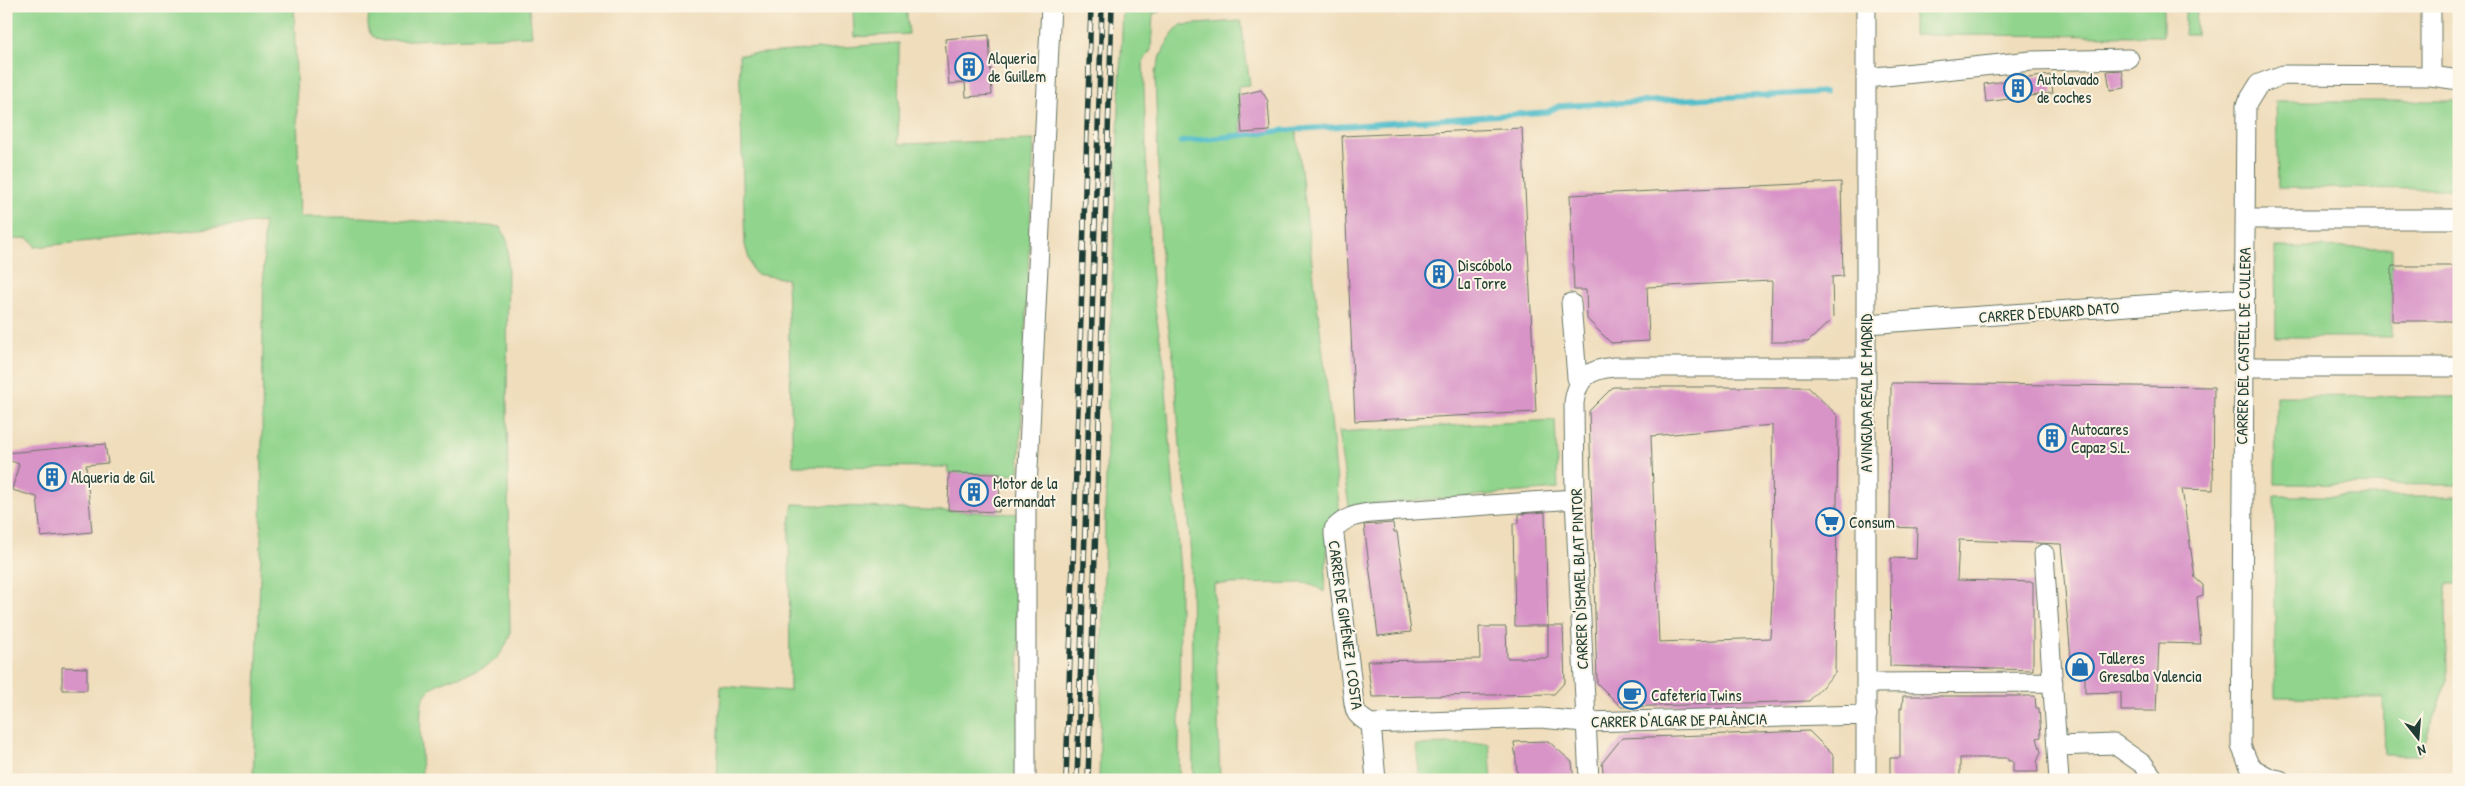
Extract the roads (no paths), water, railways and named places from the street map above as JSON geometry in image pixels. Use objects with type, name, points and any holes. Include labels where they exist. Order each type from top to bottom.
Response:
[{"type":"street","points":[[1026,780],[1026,508],[1051,6]]},
{"type":"street","name":"AVINGUDA REAL DE MADRID","points":[[1866,6],[1866,780]]},
{"type":"street","points":[[2430,6],[2431,76]]},
{"type":"street","points":[[1866,78],[2031,61],[2129,59]]},
{"type":"street","name":"CARRER DEL CASTELL DE CULLERA","points":[[2245,773],[2241,746],[2246,105],[2259,84],[2282,75],[2431,76],[2459,80]]},
{"type":"street","points":[[2245,219],[2459,219]]},
{"type":"street","name":"CARRER D'EDUARD DATO","points":[[1866,324],[2231,299]]},
{"type":"street","points":[[1571,303],[1577,378],[1582,380],[1599,368],[1614,367],[1865,367]]},
{"type":"street","points":[[2244,368],[2459,367]]},
{"type":"street","name":"CARRER D'ISMAEL BLAT PINTOR","points":[[1582,380],[1575,391],[1574,404],[1575,500],[1584,722],[1589,780]]},
{"type":"street","name":"CARRER DE GIMÉNEZ I COSTA","points":[[1376,780],[1371,724],[1360,719],[1355,712],[1334,529],[1348,518],[1370,513],[1575,500]]},
{"type":"street","points":[[2044,554],[2059,780]]},
{"type":"street","points":[[1866,683],[2053,682]]},
{"type":"street","name":"CARRER D'ALGAR DE PALÀNCIA","points":[[1371,724],[1542,718],[1584,722],[1866,715]]},
{"type":"street","points":[[2057,746],[2114,744],[2144,765],[2155,780]]},
{"type":"street","points":[[2245,773],[2280,780]]},
{"type":"waterway","points":[[1181,142],[1287,130],[1547,112],[1559,106],[1825,92]]},
{"type":"railway","points":[[1066,780],[1091,6]]},
{"type":"railway","points":[[1077,780],[1102,6]]},
{"type":"railway","points":[[1088,780],[1112,6]]},
{"type":"place","name":"Alqueria de Guillem","points":[[969,67]]},
{"type":"place","name":"Autolavado de coches","points":[[2018,88]]},
{"type":"place","name":"Discóbolo La Torre","points":[[1439,274]]},
{"type":"place","name":"Autocares Capaz S.L.","points":[[2052,438]]},
{"type":"place","name":"Alqueria de Gil","points":[[52,477]]},
{"type":"place","name":"Motor de la Germandat","points":[[974,492]]},
{"type":"place","name":"Consum","points":[[1830,522]]},
{"type":"place","name":"Talleres Gresalba Valencia","points":[[2080,667]]},
{"type":"place","name":"Cafetería Twins","points":[[1632,695]]}]
